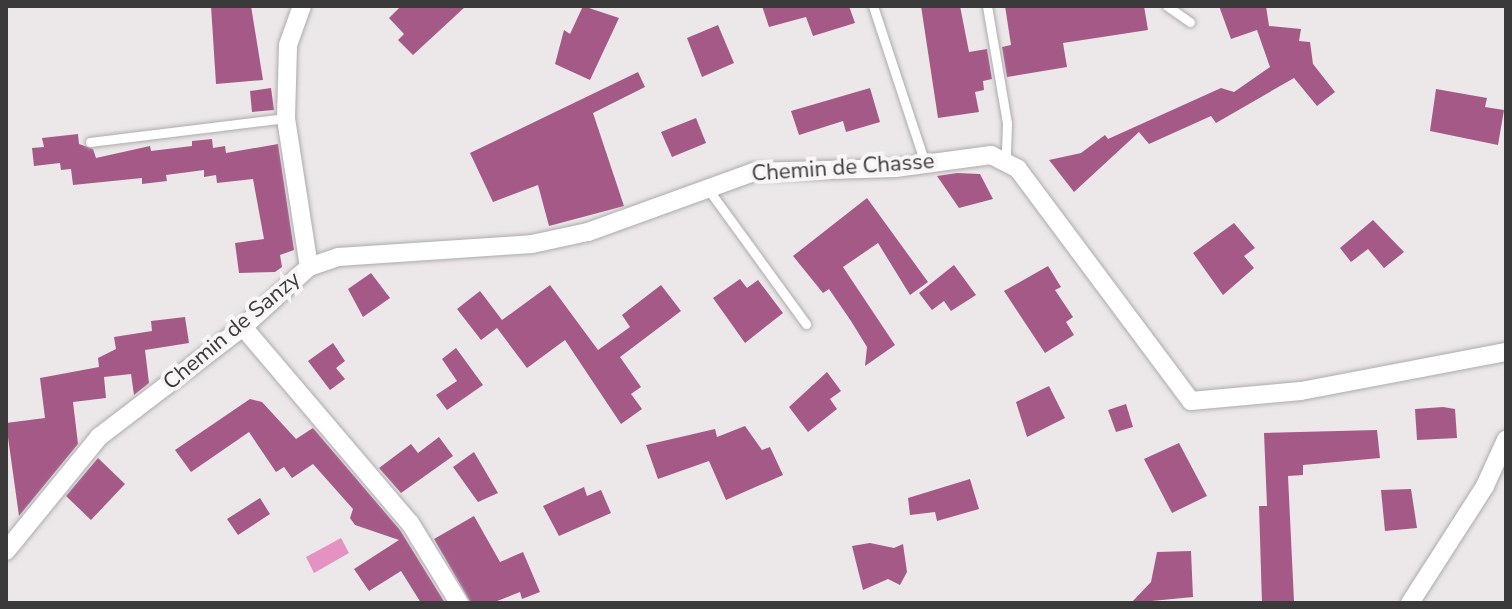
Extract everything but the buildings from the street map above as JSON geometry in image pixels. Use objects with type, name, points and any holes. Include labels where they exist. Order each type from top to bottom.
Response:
[{"type":"street","name":"Chemin de Sanzy","points":[[6,551],[99,437],[243,327],[309,267],[286,118],[288,45],[302,6]]},
{"type":"street","name":"Chemin de Chasse","points":[[309,267],[338,257],[532,244],[588,232],[707,186],[791,168],[925,163],[991,155],[1006,159]]},
{"type":"street","points":[[1006,159],[1191,401],[1301,391],[1506,352]]},
{"type":"street","points":[[243,327],[410,523],[459,603]]},
{"type":"street","points":[[1410,603],[1485,486],[1506,440]]},
{"type":"lane","points":[[873,6],[925,163]]},
{"type":"lane","points":[[987,6],[1010,148],[1006,159]]},
{"type":"lane","points":[[1167,6],[1190,22]]},
{"type":"lane","points":[[90,142],[286,118]]},
{"type":"lane","points":[[707,186],[806,324]]},
{"type":"shaded area","points":[[341,538],[349,553],[314,573],[306,557]]}]
